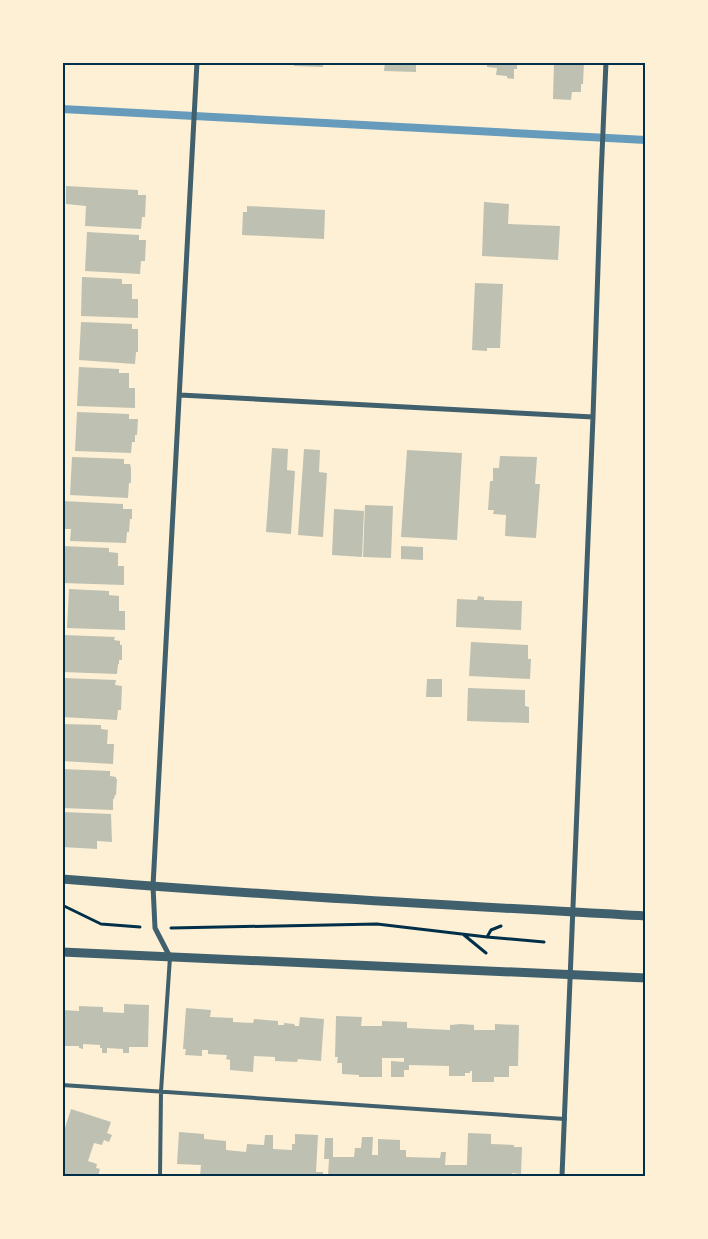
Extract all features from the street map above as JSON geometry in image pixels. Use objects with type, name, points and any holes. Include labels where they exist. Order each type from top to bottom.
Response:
[{"type":"street","points":[[170,957],[155,928],[153,886],[197,62]]},
{"type":"street","points":[[562,1176],[606,62]]},
{"type":"street","points":[[180,395],[593,417]]},
{"type":"street","points":[[62,879],[646,916]]},
{"type":"street","points":[[62,952],[646,978]]},
{"type":"lane","points":[[160,1176],[161,1091],[170,957]]},
{"type":"lane","points":[[62,1085],[565,1119]]},
{"type":"path","points":[[62,905],[101,924],[134,927]]},
{"type":"path","points":[[174,928],[377,924],[544,942]]},
{"type":"path","points":[[464,934],[487,954]]},
{"type":"building","points":[[294,62],[323,62],[323,67],[294,66]]},
{"type":"building","points":[[385,62],[416,62],[416,72],[384,71]]},
{"type":"building","points":[[487,62],[517,62],[517,69],[514,69],[514,79],[496,75],[497,68],[487,67]]},
{"type":"building","points":[[554,62],[584,62],[581,92],[572,92],[571,100],[553,99]]},
{"type":"building","points":[[66,186],[138,190],[138,195],[146,195],[145,217],[142,217],[141,229],[85,226],[86,206],[66,204]]},
{"type":"building","points":[[484,202],[509,204],[508,224],[560,226],[558,260],[482,256]]},
{"type":"building","points":[[247,206],[325,210],[324,239],[242,235],[243,212],[247,212]]},
{"type":"building","points":[[87,232],[139,235],[139,240],[146,240],[145,261],[141,261],[140,274],[85,271]]},
{"type":"building","points":[[82,277],[122,279],[122,284],[132,284],[132,299],[138,299],[138,318],[81,316]]},
{"type":"building","points":[[475,283],[503,284],[500,348],[487,348],[487,351],[472,350]]},
{"type":"building","points":[[81,322],[132,324],[132,329],[138,329],[138,352],[136,352],[135,364],[79,360]]},
{"type":"building","points":[[79,367],[119,369],[119,373],[129,373],[129,388],[135,388],[135,408],[77,406]]},
{"type":"building","points":[[77,412],[129,414],[129,419],[138,419],[137,435],[135,435],[135,442],[132,442],[131,453],[75,451]]},
{"type":"building","points":[[272,448],[288,449],[287,470],[295,471],[291,534],[266,532]]},
{"type":"building","points":[[304,449],[320,450],[319,472],[327,473],[323,537],[298,535]]},
{"type":"building","points":[[407,450],[462,453],[457,540],[401,537]]},
{"type":"building","points":[[500,456],[537,457],[535,484],[540,484],[536,538],[505,536],[506,515],[493,514],[494,510],[488,510],[490,481],[493,481],[493,468],[499,468]]},
{"type":"building","points":[[72,457],[124,459],[124,464],[130,464],[131,468],[128,498],[70,495]]},
{"type":"building","points":[[62,501],[123,504],[123,509],[132,509],[132,519],[130,519],[126,543],[70,541],[71,529],[62,529]]},
{"type":"building","points":[[365,505],[393,506],[391,558],[363,557]]},
{"type":"building","points":[[334,509],[364,511],[362,557],[332,555]]},
{"type":"building","points":[[62,546],[109,548],[109,552],[118,553],[118,566],[124,566],[124,585],[62,583]]},
{"type":"building","points":[[401,546],[423,547],[423,560],[401,559]]},
{"type":"building","points":[[69,589],[109,591],[109,595],[119,596],[119,611],[125,611],[125,630],[67,628]]},
{"type":"building","points":[[478,596],[484,597],[484,600],[522,601],[521,630],[456,627],[457,599],[477,600]]},
{"type":"building","points":[[63,635],[115,637],[114,640],[120,641],[120,645],[122,645],[122,660],[119,660],[117,674],[62,672]]},
{"type":"building","points":[[471,642],[528,645],[528,659],[531,659],[530,679],[469,676]]},
{"type":"building","points":[[63,678],[116,680],[115,685],[122,686],[121,710],[118,710],[117,720],[62,717]]},
{"type":"building","points":[[427,679],[442,679],[442,697],[426,697]]},
{"type":"building","points":[[468,688],[525,690],[525,706],[529,707],[529,723],[467,721]]},
{"type":"building","points":[[62,724],[101,725],[101,729],[108,730],[107,744],[114,744],[113,764],[62,761]]},
{"type":"building","points":[[62,769],[110,771],[110,776],[117,779],[113,810],[62,808]]},
{"type":"building","points":[[63,812],[111,814],[112,842],[97,841],[97,849],[62,847]]},
{"type":"building","points":[[124,1004],[149,1005],[148,1047],[129,1047],[129,1053],[123,1053],[123,1049],[107,1048],[107,1053],[102,1053],[100,1045],[83,1044],[83,1049],[79,1048],[79,1046],[62,1046],[62,1010],[79,1011],[79,1006],[103,1007],[103,1012],[124,1013]]},
{"type":"building","points":[[186,1008],[211,1010],[210,1017],[233,1018],[233,1022],[253,1023],[254,1019],[278,1021],[278,1025],[284,1025],[284,1023],[299,1026],[300,1017],[324,1019],[321,1061],[298,1059],[297,1062],[275,1061],[275,1057],[254,1056],[253,1072],[230,1070],[230,1060],[226,1059],[227,1055],[208,1054],[208,1050],[202,1050],[202,1056],[185,1055],[186,1049],[183,1049]]},
{"type":"building","points":[[336,1016],[362,1017],[361,1026],[382,1026],[382,1021],[407,1022],[407,1028],[450,1030],[450,1025],[461,1024],[474,1025],[474,1030],[495,1030],[495,1024],[519,1025],[518,1066],[509,1066],[509,1077],[494,1077],[494,1082],[472,1082],[472,1071],[465,1073],[465,1076],[449,1076],[449,1066],[409,1065],[409,1070],[404,1070],[404,1077],[391,1077],[391,1061],[404,1062],[404,1058],[382,1058],[382,1077],[359,1077],[359,1075],[342,1074],[342,1063],[337,1063],[338,1057],[335,1057]]},
{"type":"building","points":[[71,1109],[111,1122],[107,1133],[112,1135],[109,1142],[104,1140],[102,1145],[94,1143],[88,1161],[97,1164],[96,1168],[100,1169],[98,1176],[92,1174],[91,1176],[62,1176],[62,1131],[64,1131]]},
{"type":"building","points":[[179,1132],[204,1134],[204,1139],[226,1141],[226,1150],[246,1152],[247,1144],[264,1145],[265,1135],[273,1135],[273,1149],[292,1150],[292,1144],[295,1144],[295,1134],[318,1135],[316,1172],[323,1172],[323,1176],[200,1176],[201,1165],[177,1164]]},
{"type":"building","points":[[468,1133],[491,1134],[491,1144],[522,1147],[521,1174],[512,1173],[511,1176],[328,1176],[329,1159],[324,1159],[325,1138],[333,1138],[333,1157],[354,1157],[355,1148],[361,1148],[362,1137],[373,1137],[372,1155],[378,1155],[378,1139],[400,1140],[400,1150],[406,1150],[406,1157],[440,1158],[441,1152],[446,1152],[445,1165],[467,1165]]},
{"type":"waterway","points":[[62,109],[646,140]]}]
